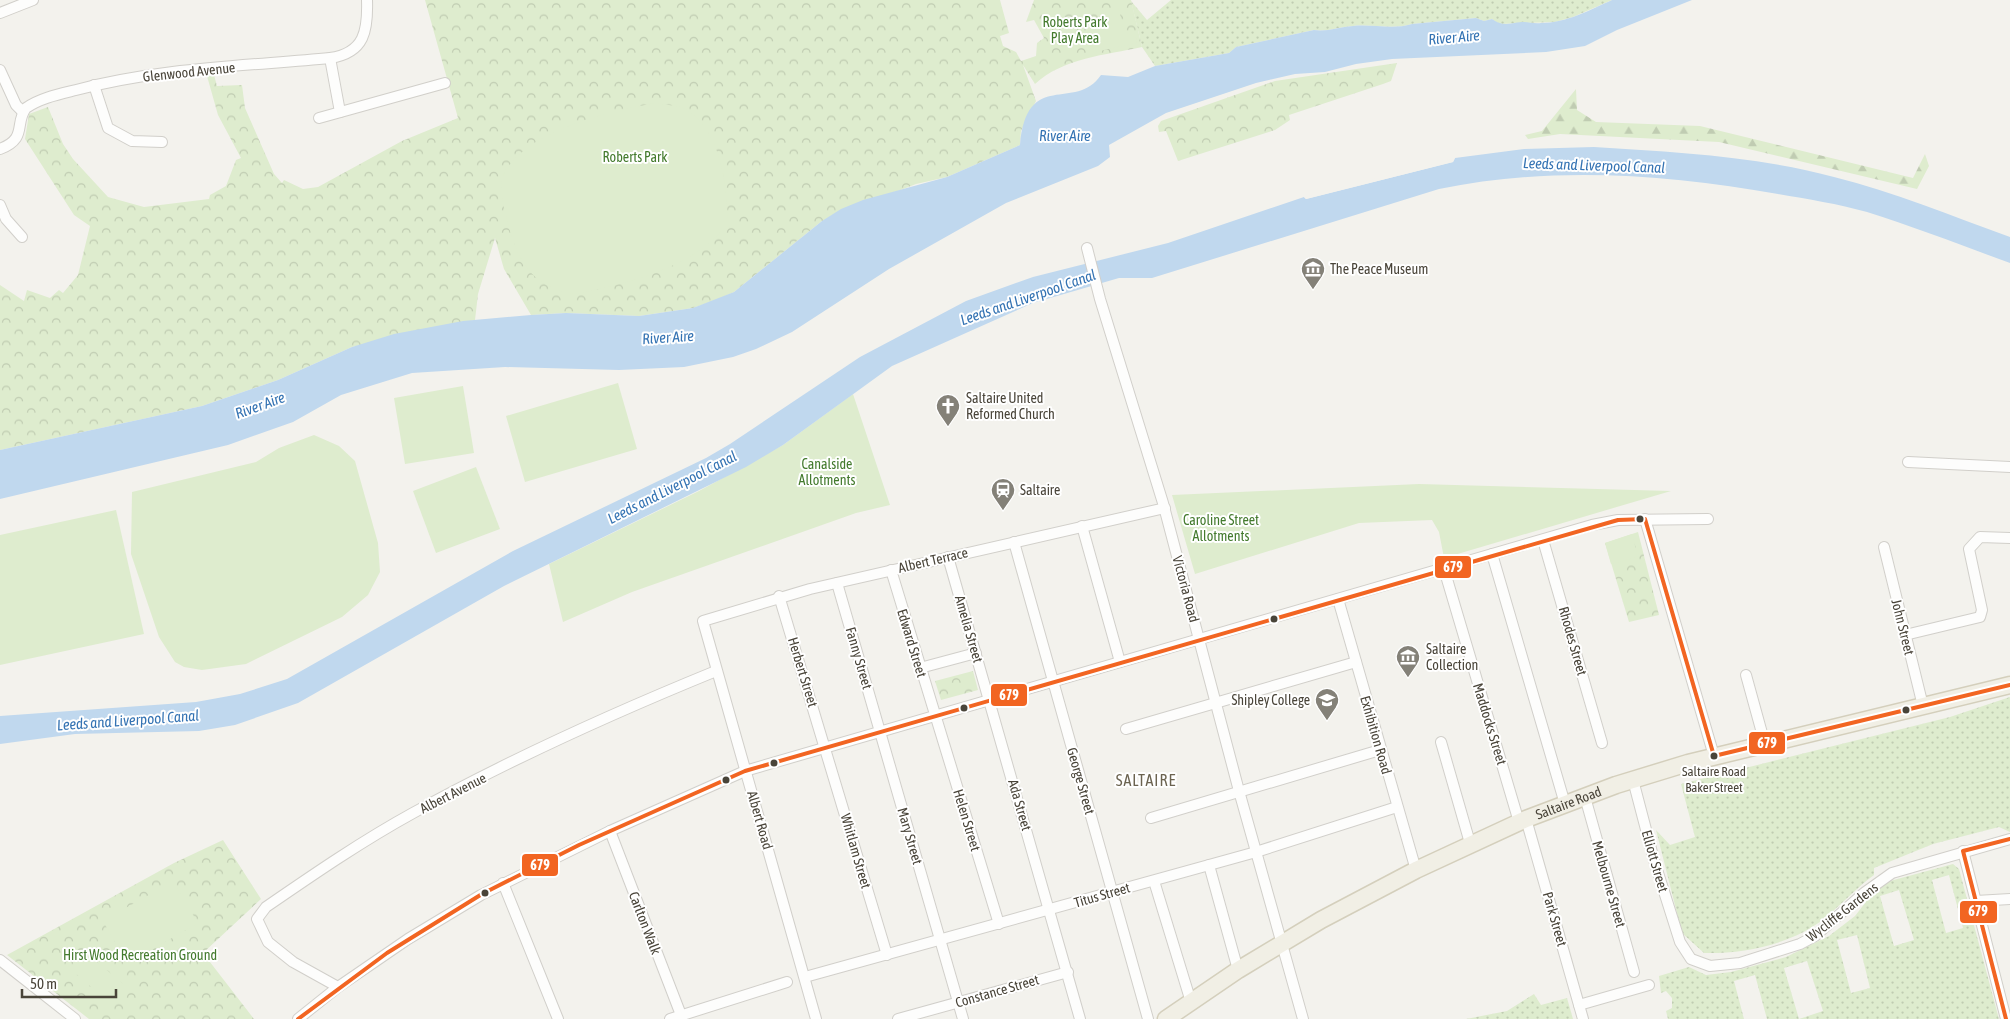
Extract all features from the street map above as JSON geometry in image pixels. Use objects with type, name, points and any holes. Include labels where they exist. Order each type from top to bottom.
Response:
[{"type":"main road","name":"Saltaire Road","points":[[1166,1019],[1281,943],[1416,870],[1522,820],[1633,780],[1714,756],[2010,686]]},
{"type":"street","points":[[0,13],[33,0]]},
{"type":"street","name":"Glenwood Avenue","points":[[23,112],[36,103],[94,85],[167,72],[330,58],[346,54],[360,43],[367,23],[367,0]]},
{"type":"street","points":[[330,58],[340,112]]},
{"type":"street","points":[[0,70],[16,105],[23,112],[18,135],[9,145],[0,149]]},
{"type":"street","points":[[319,118],[445,83]]},
{"type":"street","points":[[94,85],[108,128],[132,142],[162,142]]},
{"type":"street","points":[[0,206],[6,219],[22,236]]},
{"type":"street","name":"Victoria Road","points":[[1087,250],[1100,299],[1153,465],[1238,791],[1303,1019]]},
{"type":"street","points":[[1908,462],[2010,467]]},
{"type":"street","name":"Albert Terrace","points":[[703,621],[779,596],[1082,526],[1164,505]]},
{"type":"street","points":[[1645,519],[1714,756]]},
{"type":"street","points":[[298,1019],[338,987],[408,939],[503,883],[610,831],[746,771],[1492,554],[1618,520],[1708,520]]},
{"type":"street","points":[[1082,526],[1120,662]]},
{"type":"street","points":[[1905,635],[1980,617],[1982,610],[1969,549],[1980,537],[2010,538]]},
{"type":"street","name":"Rhodes Street","points":[[1544,540],[1602,743]]},
{"type":"street","name":"George Street","points":[[1014,542],[1148,1019]]},
{"type":"street","name":"John Street","points":[[1884,547],[1923,706]]},
{"type":"street","points":[[1492,554],[1565,804]]},
{"type":"street","name":"Amelia Street","points":[[948,557],[990,700]]},
{"type":"street","name":"Maddocks Street","points":[[1444,568],[1522,820]]},
{"type":"street","name":"Edward Street","points":[[890,570],[934,716]]},
{"type":"street","name":"Fanny Street","points":[[837,583],[880,732]]},
{"type":"street","name":"Herbert Street","points":[[779,596],[826,748]]},
{"type":"street","name":"Exhibition Road","points":[[1338,599],[1416,870]]},
{"type":"street","name":"Albert Road","points":[[703,621],[816,1019]]},
{"type":"street","points":[[920,668],[976,653]]},
{"type":"street","points":[[1126,729],[1216,701],[1356,662]]},
{"type":"street","name":"Albert Avenue","points":[[338,987],[292,962],[268,942],[258,919],[266,907],[343,854],[414,813],[558,740],[635,704],[716,671]]},
{"type":"street","points":[[1746,675],[1765,744]]},
{"type":"street","name":"Ada Street","points":[[990,700],[1080,1019]]},
{"type":"street","name":"Helen Street","points":[[934,716],[999,924]]},
{"type":"street","name":"Mary Street","points":[[880,732],[963,1019]]},
{"type":"street","points":[[1441,742],[1470,843]]},
{"type":"street","name":"Whitlam Street","points":[[826,748],[887,955]]},
{"type":"street","points":[[1151,818],[1380,750]]},
{"type":"street","name":"Elliott Street","points":[[1633,780],[1654,860],[1680,942]]},
{"type":"street","name":"Melbourne Street","points":[[1585,797],[1634,972]]},
{"type":"street","name":"Titus Street","points":[[804,977],[1256,852],[1397,807]]},
{"type":"street","name":"Park Street","points":[[1522,820],[1584,1019]]},
{"type":"street","name":"Carlton Walk","points":[[610,831],[681,1015]]},
{"type":"street","name":"Wycliffe Gardens","points":[[1680,942],[1691,958],[1710,966],[1740,962],[1784,951],[1814,936],[1864,893],[1892,873],[2010,838]]},
{"type":"street","points":[[1963,851],[2006,1019]]},
{"type":"street","points":[[1209,865],[1238,970]]},
{"type":"street","points":[[1154,881],[1191,1002]]},
{"type":"street","points":[[503,883],[558,1019]]},
{"type":"street","points":[[1976,901],[2010,899]]},
{"type":"street","points":[[0,960],[75,1019]]},
{"type":"street","name":"Constance Street","points":[[898,1019],[1068,972]]},
{"type":"street","points":[[670,1019],[788,982]]},
{"type":"street","points":[[1580,1005],[1649,985]]},
{"type":"green space","points":[[425,0],[1000,0],[1009,33],[1000,36],[1003,46],[1016,52],[1021,61],[1036,56],[1037,43],[1044,38],[1034,20],[1026,22],[1034,0],[1131,0],[1142,47],[1100,55],[1072,63],[1058,68],[1035,84],[1023,65],[1036,101],[1021,131],[1020,145],[947,177],[916,184],[822,221],[734,292],[716,300],[693,308],[639,316],[566,313],[531,315],[504,269],[495,238],[478,294],[475,320],[352,347],[278,380],[202,406],[0,450],[0,285],[24,301],[27,290],[50,298],[59,290],[63,293],[78,275],[90,226],[74,215],[25,139],[29,114],[48,107],[63,144],[73,159],[108,197],[144,207],[209,199],[210,195],[226,186],[236,160],[241,158],[218,115],[207,76],[214,75],[217,86],[242,85],[245,108],[274,174],[282,183],[284,180],[303,189],[318,187],[402,141],[458,118]]},
{"type":"green space","points":[[1171,0],[1612,0],[1573,17],[1555,22],[1499,24],[1492,19],[1484,21],[1476,18],[1398,27],[1360,26],[1314,30],[1236,47],[1229,53],[1155,66],[1142,47],[1131,1],[1147,20]]},
{"type":"green space","points":[[1118,5],[1124,32],[1136,38],[1137,43],[1095,52],[1088,40]]},
{"type":"green space","points":[[1397,63],[1391,81],[1289,115],[1290,120],[1275,130],[1178,161],[1166,131],[1159,132],[1158,126],[1161,121],[1275,81]]},
{"type":"green space","points":[[1576,89],[1577,110],[1596,122],[1700,126],[1913,178],[1925,154],[1929,166],[1917,189],[1719,142],[1560,134],[1528,139],[1525,135],[1542,131]]},
{"type":"green space","name":"Roberts Park","points":[[656,103],[684,108],[699,120],[708,132],[715,146],[724,177],[728,224],[691,256],[666,269],[640,278],[576,294],[560,291],[542,282],[527,268],[521,259],[510,230],[502,194],[502,180],[507,168],[520,154],[536,142],[555,132],[596,117]]},
{"type":"green space","points":[[618,383],[637,449],[525,482],[506,416]]},
{"type":"green space","points":[[463,386],[474,453],[405,464],[394,398]]},
{"type":"green space","name":"Canalside Allotments","points":[[853,394],[890,505],[856,513],[632,592],[563,622],[549,564],[699,491],[783,445]]},
{"type":"green space","points":[[314,435],[339,446],[355,461],[378,543],[380,572],[368,595],[342,617],[246,664],[202,670],[184,667],[175,662],[159,637],[131,554],[132,492],[256,462],[279,448]]},
{"type":"green space","points":[[476,467],[500,529],[436,553],[413,491]]},
{"type":"green space","name":"Caroline Street Allotments","points":[[1419,484],[1671,491],[1444,558],[1439,532],[1432,520],[1359,523],[1195,574],[1172,495]]},
{"type":"green space","points":[[116,510],[144,634],[0,665],[0,535]]},
{"type":"green space","points":[[1638,532],[1659,615],[1629,622],[1605,543]]},
{"type":"green space","points":[[1632,534],[1638,557],[1611,564],[1605,543]]},
{"type":"green space","points":[[973,671],[978,690],[941,700],[935,681]]},
{"type":"green space","points":[[2010,697],[2010,832],[1999,827],[1933,844],[1874,868],[1874,875],[1825,918],[1798,935],[1768,946],[1735,952],[1704,953],[1682,933],[1656,830],[1670,845],[1695,837],[1681,784],[1950,717]]},
{"type":"green space","name":"Hirst Wood Recreation Ground","points":[[223,840],[261,899],[203,953],[254,1019],[89,1019],[7,955],[174,863]]},
{"type":"green space","points":[[1953,864],[1959,869],[1999,1019],[1799,1019],[1767,1019],[1755,975],[1734,981],[1744,1019],[1668,1019],[1666,1011],[1672,1008],[1672,998],[1666,991],[1661,993],[1659,976],[1689,967],[1706,975],[1731,972],[1786,957],[1829,936],[1855,916],[1872,894],[1890,881]],"holes":[[[1949,875],[1963,928],[1946,933],[1932,880]],[[1899,890],[1914,940],[1894,946],[1880,896]],[[1857,935],[1870,988],[1851,993],[1837,940]],[[1807,961],[1823,1011],[1799,1019],[1784,968]]]},
{"type":"green space","points":[[173,881],[198,923],[127,964],[103,921]]},
{"type":"green space","points":[[90,956],[126,986],[111,1004],[75,973]]},
{"type":"green space","points":[[1534,994],[1541,1005],[1567,998],[1573,1019],[1466,1019],[1507,1011]]},
{"type":"water","name":"River Aire","points":[[1612,0],[1692,0],[1617,30],[1585,46],[1546,52],[1392,59],[1356,64],[1325,72],[1295,74],[1256,83],[1166,113],[1109,145],[1110,157],[1098,166],[1006,203],[889,269],[792,332],[756,349],[733,357],[684,367],[619,370],[505,367],[412,373],[341,395],[293,422],[228,445],[0,499],[0,450],[202,406],[278,380],[352,347],[394,334],[463,321],[531,315],[566,313],[639,316],[693,308],[734,292],[822,221],[841,209],[863,200],[947,177],[1020,145],[1024,121],[1032,107],[1042,99],[1053,95],[1078,91],[1090,86],[1101,75],[1128,77],[1155,66],[1229,53],[1236,47],[1314,30],[1360,26],[1398,27],[1476,18],[1484,21],[1492,19],[1503,24],[1560,21]]},
{"type":"water","name":"Leeds and Liverpool Canal","points":[[1594,147],[1685,153],[1775,164],[1856,183],[2010,237],[2010,263],[1867,212],[1823,202],[1736,187],[1651,178],[1566,175],[1523,177],[1439,189],[1152,278],[1119,278],[1033,303],[892,366],[783,445],[746,467],[504,586],[298,703],[235,725],[199,731],[75,734],[0,744],[0,716],[196,702],[240,694],[287,679],[513,551],[706,458],[860,357],[966,301],[1033,277],[1168,243],[1304,197],[1306,199],[1453,162],[1455,158],[1524,149]]},
{"type":"pier","points":[[1455,158],[1453,162],[1306,199],[1304,197]]},
{"type":"transit line","name":"679","points":[[298,1019],[387,953],[482,894],[579,845],[745,771],[1618,520],[1645,519],[1714,756],[2010,685]]},
{"type":"transit line","name":"679","points":[[2006,1019],[1963,851],[2010,839]]},
{"type":"place","name":"The Peace Museum","points":[[1313,290]]},
{"type":"place","name":"Saltaire United Reformed Church","points":[[948,427]]},
{"type":"place","name":"Saltaire","points":[[1003,511]]},
{"type":"place","name":"Saltaire Collection","points":[[1408,678]]},
{"type":"place","name":"Shipley College","points":[[1327,721]]},
{"type":"place","name":"Saltaire Road Baker Street","points":[[1714,756]]},
{"type":"district","name":"SALTAIRE","points":[[1146,780]]},
{"type":"park label","name":"Roberts Park Play Area","points":[[1075,30]]}]
